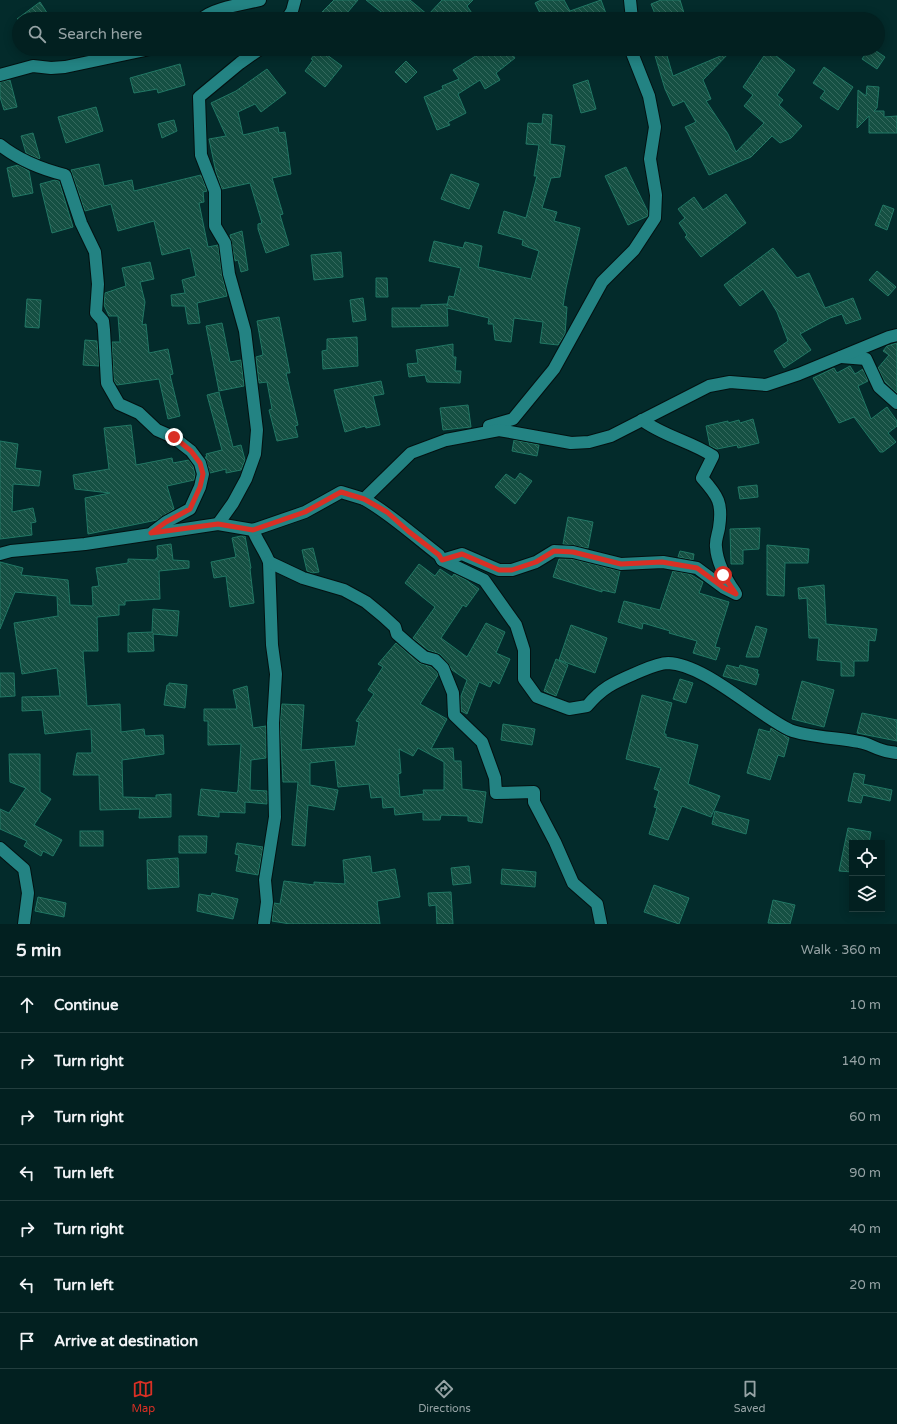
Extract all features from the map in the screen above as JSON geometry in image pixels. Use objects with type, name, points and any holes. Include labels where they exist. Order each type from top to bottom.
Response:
[{"type":"street","points":[[213,12],[260,0]]},
{"type":"street","points":[[291,12],[295,0]]},
{"type":"street","points":[[630,0],[631,12]]},
{"type":"street","points":[[0,75],[33,66],[51,68],[65,67],[117,56]]},
{"type":"street","points":[[218,524],[233,503],[246,479],[255,454],[257,430],[245,331],[229,274],[225,243],[215,226],[215,191],[201,155],[199,97],[250,56]]},
{"type":"street","points":[[364,499],[412,453],[446,440],[513,419],[554,369],[602,282],[634,250],[655,218],[656,195],[650,159],[654,127],[649,96],[633,56]]},
{"type":"street","points":[[0,145],[14,156],[38,167],[65,175],[81,223],[95,252],[98,284],[96,313],[102,321],[104,330],[107,383],[119,404],[139,413],[157,430],[174,437],[191,451],[200,463],[203,474],[200,487],[190,509],[166,522],[151,533]]},
{"type":"street","points":[[446,440],[499,430],[571,443],[589,442],[611,436],[710,386],[730,382],[766,385],[799,374],[838,356],[889,336],[897,336]]},
{"type":"street","points":[[838,356],[866,359],[875,375],[879,387],[897,403]]},
{"type":"street","points":[[442,560],[462,554],[499,570],[512,570],[536,562],[554,551],[573,552],[621,564],[662,562],[697,568],[724,588],[736,594],[723,575],[715,546],[721,517],[720,504],[716,493],[702,478],[713,456],[680,439],[652,428],[642,420]]},
{"type":"street","points":[[0,554],[11,551],[85,544],[218,524],[253,530],[305,512],[341,492],[364,499],[387,512],[408,531],[439,555],[442,560],[484,580],[516,625],[524,650],[524,679],[537,697],[569,709],[587,706],[600,691],[616,681],[654,666],[667,663],[680,664],[694,670],[791,730],[859,741],[881,750],[897,753]]},
{"type":"street","points":[[253,530],[269,562],[272,645],[276,674],[273,723],[275,817],[265,880],[266,902],[264,924]]},
{"type":"street","points":[[269,562],[303,578],[344,590],[366,602],[395,627],[397,634],[413,648],[424,656],[435,660],[443,668],[453,693],[454,715],[482,742],[495,778],[496,792],[534,792],[534,802],[555,842],[573,883],[597,904],[601,924]]},
{"type":"street","points":[[0,848],[3,849],[24,869],[28,893],[24,924]]},
{"type":"building","points":[[334,0],[358,0],[348,12],[322,12]]},
{"type":"building","points":[[366,0],[410,0],[424,12],[381,12]]},
{"type":"building","points":[[442,0],[473,0],[467,6],[471,12],[431,12]]},
{"type":"building","points":[[541,0],[564,0],[570,11],[601,0],[605,12],[540,12],[535,3]]},
{"type":"building","points":[[661,0],[680,0],[684,12],[654,12],[651,4]]},
{"type":"building","points":[[40,2],[46,12],[26,12]]},
{"type":"building","points":[[313,56],[328,56],[342,66],[325,87],[305,71],[313,60],[311,59]]},
{"type":"building","points":[[476,56],[513,56],[515,58],[496,73],[500,80],[485,89],[480,80],[458,94],[466,113],[448,122],[450,125],[437,130],[424,97],[443,89],[442,86],[459,79],[453,70]]},
{"type":"building","points":[[655,56],[667,56],[673,76],[720,56],[726,56],[703,80],[711,99],[706,101],[728,134],[736,152],[764,123],[744,106],[753,95],[743,87],[764,56],[776,56],[795,70],[777,95],[783,100],[779,105],[802,126],[791,138],[780,143],[772,136],[751,157],[709,175],[685,127],[696,122],[684,101],[673,106],[665,89]]},
{"type":"building","points":[[864,56],[885,57],[877,69],[862,59]]},
{"type":"building","points":[[406,61],[417,72],[406,83],[395,72]]},
{"type":"building","points":[[180,64],[185,85],[158,93],[157,89],[134,93],[130,78]]},
{"type":"building","points":[[824,67],[853,87],[838,110],[820,98],[825,91],[813,83]]},
{"type":"building","points":[[267,69],[286,93],[261,112],[255,104],[238,112],[243,135],[278,127],[279,133],[285,132],[291,174],[272,178],[283,214],[280,215],[289,245],[266,253],[258,229],[258,224],[262,223],[250,183],[222,189],[216,172],[209,139],[226,136],[211,103],[236,91]]},
{"type":"building","points":[[10,80],[17,107],[4,110],[0,97],[0,82]]},
{"type":"building","points":[[588,80],[596,109],[581,113],[573,85]]},
{"type":"building","points":[[867,86],[879,87],[877,108],[874,111],[884,111],[884,117],[897,116],[897,133],[869,133],[869,116],[857,128],[858,90],[866,96]]},
{"type":"building","points":[[96,107],[103,131],[66,143],[58,117]]},
{"type":"building","points":[[543,114],[552,115],[550,144],[565,146],[560,177],[551,178],[542,208],[557,212],[554,221],[580,228],[563,306],[567,307],[565,334],[558,345],[540,343],[543,322],[514,318],[511,342],[495,340],[493,324],[488,324],[489,318],[447,308],[448,326],[392,327],[392,308],[421,308],[421,305],[447,304],[447,306],[449,296],[454,297],[461,268],[429,261],[434,241],[463,248],[465,242],[482,246],[478,267],[531,279],[539,251],[522,245],[523,240],[498,233],[504,211],[526,218],[537,176],[534,176],[539,145],[526,144],[528,123],[542,124]]},
{"type":"building","points":[[174,120],[177,131],[162,138],[158,124]]},
{"type":"building","points":[[33,133],[39,159],[26,153],[21,136]]},
{"type":"building","points":[[99,164],[104,186],[132,180],[134,191],[201,175],[207,191],[203,192],[204,202],[199,203],[208,247],[218,245],[222,275],[227,296],[197,303],[200,323],[188,324],[185,306],[172,306],[171,295],[185,293],[182,280],[196,276],[190,248],[162,255],[154,221],[118,231],[111,204],[85,211],[71,170]]},
{"type":"building","points":[[18,165],[29,171],[33,193],[13,197],[7,168]]},
{"type":"building","points":[[626,167],[648,212],[648,216],[628,225],[605,176]]},
{"type":"building","points":[[451,174],[479,184],[469,209],[441,199]]},
{"type":"building","points":[[55,180],[59,181],[73,227],[52,233],[40,184]]},
{"type":"building","points":[[726,194],[746,223],[701,257],[685,237],[687,235],[679,223],[685,218],[678,209],[694,197],[703,210]]},
{"type":"building","points":[[883,205],[894,209],[887,230],[875,225]]},
{"type":"building","points":[[242,231],[248,270],[241,272],[238,260],[235,261],[230,235]]},
{"type":"building","points":[[773,248],[797,278],[809,273],[825,308],[853,298],[861,319],[846,324],[842,314],[830,318],[800,334],[811,350],[784,368],[774,351],[788,341],[777,312],[763,289],[740,306],[724,285]]},
{"type":"building","points":[[341,252],[343,277],[314,280],[311,255]]},
{"type":"building","points":[[150,262],[154,279],[140,282],[145,302],[142,325],[146,324],[149,353],[168,349],[173,374],[170,375],[180,416],[168,419],[159,379],[117,385],[114,381],[112,342],[120,342],[118,316],[109,316],[104,305],[105,293],[126,286],[122,268]]},
{"type":"building","points":[[877,271],[896,287],[888,296],[869,280]]},
{"type":"building","points":[[376,278],[387,278],[388,297],[376,297]]},
{"type":"building","points":[[363,298],[366,320],[353,322],[350,300]]},
{"type":"building","points":[[27,299],[41,300],[39,328],[25,327]]},
{"type":"building","points":[[279,317],[290,373],[286,373],[298,425],[295,426],[298,437],[277,441],[269,410],[272,409],[267,382],[259,383],[256,357],[263,355],[257,321]]},
{"type":"building","points":[[222,323],[230,362],[241,360],[244,386],[219,391],[206,326]]},
{"type":"building","points":[[357,337],[358,366],[323,369],[322,351],[327,350],[327,339]]},
{"type":"building","points":[[85,340],[97,341],[99,366],[83,365]]},
{"type":"building","points":[[897,343],[897,393],[885,382],[878,368],[889,355],[883,351],[887,346]]},
{"type":"building","points":[[453,344],[453,357],[456,357],[455,371],[461,371],[460,383],[427,382],[425,375],[409,377],[407,364],[418,363],[416,350]]},
{"type":"building","points":[[850,366],[855,374],[863,369],[868,381],[858,386],[871,419],[887,407],[897,421],[897,426],[888,433],[896,442],[883,452],[880,452],[854,417],[839,423],[813,378],[834,368],[837,373]]},
{"type":"building","points":[[381,381],[384,394],[373,396],[380,425],[366,428],[365,426],[345,432],[334,390]]},
{"type":"building","points":[[219,392],[233,447],[241,445],[245,460],[241,470],[226,473],[226,469],[210,473],[205,457],[207,457],[206,454],[222,450],[207,395]]},
{"type":"building","points":[[468,405],[471,427],[443,430],[440,408]]},
{"type":"building","points":[[753,419],[759,443],[738,448],[737,445],[717,449],[710,446],[706,426],[739,420],[740,423]]},
{"type":"building","points":[[131,425],[136,465],[172,458],[173,463],[189,460],[193,466],[195,474],[194,480],[167,486],[174,509],[157,520],[88,534],[85,498],[110,493],[75,489],[73,475],[109,469],[104,428]]},
{"type":"building","points":[[514,440],[539,445],[537,456],[512,451]]},
{"type":"building","points":[[0,441],[18,444],[15,468],[41,471],[39,486],[13,484],[12,512],[33,508],[36,522],[31,523],[32,535],[0,539]]},
{"type":"building","points":[[520,473],[532,481],[515,504],[495,487],[506,474],[515,480]]},
{"type":"building","points":[[757,485],[758,497],[740,499],[738,487]]},
{"type":"building","points":[[568,517],[593,522],[588,548],[563,544]]},
{"type":"building","points":[[760,528],[759,549],[743,550],[743,564],[731,564],[730,529]]},
{"type":"building","points":[[245,536],[251,568],[254,603],[230,607],[226,576],[214,578],[211,562],[236,557],[232,538]]},
{"type":"building","points":[[171,544],[173,560],[189,561],[189,568],[159,571],[160,599],[125,601],[125,605],[119,605],[119,615],[97,617],[98,651],[83,651],[87,706],[120,704],[121,732],[144,729],[145,736],[163,735],[164,754],[122,760],[123,797],[156,798],[156,795],[171,794],[171,817],[139,818],[140,809],[100,810],[99,775],[73,775],[77,753],[92,753],[91,729],[45,734],[42,710],[22,711],[22,697],[60,696],[57,668],[22,674],[14,623],[58,616],[57,596],[15,592],[0,629],[0,562],[23,568],[21,575],[68,580],[70,605],[93,606],[92,587],[99,586],[96,568],[128,563],[128,559],[156,560],[156,558],[158,558],[157,546]]},
{"type":"building","points":[[767,545],[809,549],[808,563],[785,563],[784,596],[767,595]]},
{"type":"building","points":[[313,548],[319,572],[312,573],[307,571],[302,550]]},
{"type":"building","points":[[680,551],[694,554],[693,560],[678,557]]},
{"type":"building","points":[[559,559],[572,559],[620,571],[615,593],[602,590],[602,592],[553,577]]},
{"type":"building","points":[[419,564],[435,576],[440,569],[452,577],[454,574],[466,580],[479,589],[466,607],[463,605],[441,638],[467,657],[486,623],[505,632],[496,653],[510,659],[499,684],[493,680],[490,687],[479,682],[467,714],[461,711],[461,696],[467,680],[452,670],[440,654],[428,650],[413,638],[435,607],[405,583]]},
{"type":"building","points":[[673,571],[690,574],[703,582],[699,593],[729,602],[715,647],[720,648],[716,660],[693,653],[697,641],[669,633],[670,631],[643,623],[642,629],[618,622],[624,601],[660,610]]},
{"type":"building","points":[[824,585],[826,624],[877,629],[875,641],[869,640],[868,661],[854,661],[854,676],[841,676],[841,662],[817,660],[819,638],[809,638],[807,598],[799,599],[798,588]]},
{"type":"building","points":[[153,609],[179,611],[177,636],[153,634],[154,651],[128,652],[128,633],[152,632]]},
{"type":"building","points":[[571,625],[607,638],[595,673],[559,660]]},
{"type":"building","points":[[756,626],[767,629],[759,657],[746,657]]},
{"type":"building","points":[[396,643],[419,663],[431,667],[437,672],[438,675],[420,704],[447,719],[431,749],[453,748],[454,761],[461,761],[462,789],[486,792],[482,823],[468,821],[468,816],[441,815],[440,820],[423,820],[423,812],[395,815],[394,807],[383,808],[382,797],[371,798],[369,784],[338,787],[335,760],[310,763],[310,785],[338,790],[334,810],[308,805],[305,846],[292,845],[298,782],[283,782],[280,723],[282,704],[304,705],[301,750],[355,746],[359,722],[356,721],[374,694],[368,690],[383,667],[378,664]],"holes":[[[418,748],[444,762],[444,790],[423,790],[424,794],[400,797],[398,774],[401,773],[399,749],[413,756]]]},
{"type":"building","points":[[556,659],[568,665],[556,696],[544,691]]},
{"type":"building","points":[[727,665],[739,668],[740,665],[758,670],[757,674],[759,674],[756,685],[723,676]]},
{"type":"building","points":[[0,673],[14,673],[15,696],[0,697]]},
{"type":"building","points":[[680,679],[693,683],[686,703],[673,699]]},
{"type":"building","points":[[802,681],[834,690],[824,727],[792,719]]},
{"type":"building","points":[[169,683],[187,685],[185,708],[164,705],[167,685],[169,685]]},
{"type":"building","points":[[247,686],[253,728],[266,726],[266,758],[251,760],[250,790],[267,791],[267,804],[245,802],[245,813],[219,812],[219,817],[198,815],[201,789],[237,793],[241,744],[208,745],[208,721],[204,721],[204,709],[237,709],[233,690]]},
{"type":"building","points":[[642,695],[672,703],[664,734],[666,734],[666,737],[698,745],[688,784],[720,796],[711,817],[682,806],[668,840],[649,834],[657,808],[654,807],[659,791],[654,789],[661,768],[626,759]]},
{"type":"building","points":[[862,713],[897,720],[897,741],[857,733]]},
{"type":"building","points":[[503,724],[535,729],[532,745],[501,740]]},
{"type":"building","points":[[771,728],[789,738],[784,757],[778,755],[770,780],[747,773],[759,729],[770,732]]},
{"type":"building","points":[[9,754],[40,754],[40,792],[51,799],[34,825],[62,840],[53,856],[43,851],[41,856],[24,846],[27,841],[0,829],[0,809],[9,813],[26,788],[10,782]]},
{"type":"building","points":[[854,773],[865,775],[863,784],[892,790],[890,801],[863,795],[861,803],[848,801]]},
{"type":"building","points":[[715,811],[749,820],[746,834],[712,824]]},
{"type":"building","points":[[848,828],[871,832],[870,840],[849,840],[849,872],[839,871]]},
{"type":"building","points":[[80,831],[103,831],[103,846],[80,846]]},
{"type":"building","points":[[179,836],[207,836],[206,853],[179,853]]},
{"type":"building","points":[[237,843],[263,847],[258,875],[236,871],[239,855],[235,854]]},
{"type":"building","points":[[370,856],[372,873],[395,869],[400,897],[377,901],[380,924],[290,924],[272,921],[274,903],[280,904],[284,881],[314,885],[314,882],[345,884],[343,860]]},
{"type":"building","points":[[178,858],[179,887],[148,889],[147,860]]},
{"type":"building","points":[[469,866],[471,883],[453,885],[451,868]]},
{"type":"building","points":[[502,869],[536,872],[535,887],[501,884]]},
{"type":"building","points":[[654,885],[689,898],[679,924],[644,912]]},
{"type":"building","points":[[451,892],[453,924],[437,924],[436,905],[429,906],[428,893]]},
{"type":"building","points":[[212,893],[238,899],[233,919],[197,911],[199,894],[211,896]]},
{"type":"building","points":[[38,897],[66,903],[64,917],[35,911]]},
{"type":"building","points":[[773,900],[795,905],[790,924],[768,923]]},
{"type":"route","points":[[174,437],[191,451],[200,463],[203,474],[200,487],[190,509],[166,522],[151,533],[218,524],[253,530],[268,523],[305,512],[341,492],[364,499],[387,512],[408,531],[439,555],[442,560],[462,554],[499,570],[512,570],[523,565],[536,562],[554,551],[573,552],[621,564],[662,562],[697,568],[714,579],[724,588],[736,594],[723,575]]}]
